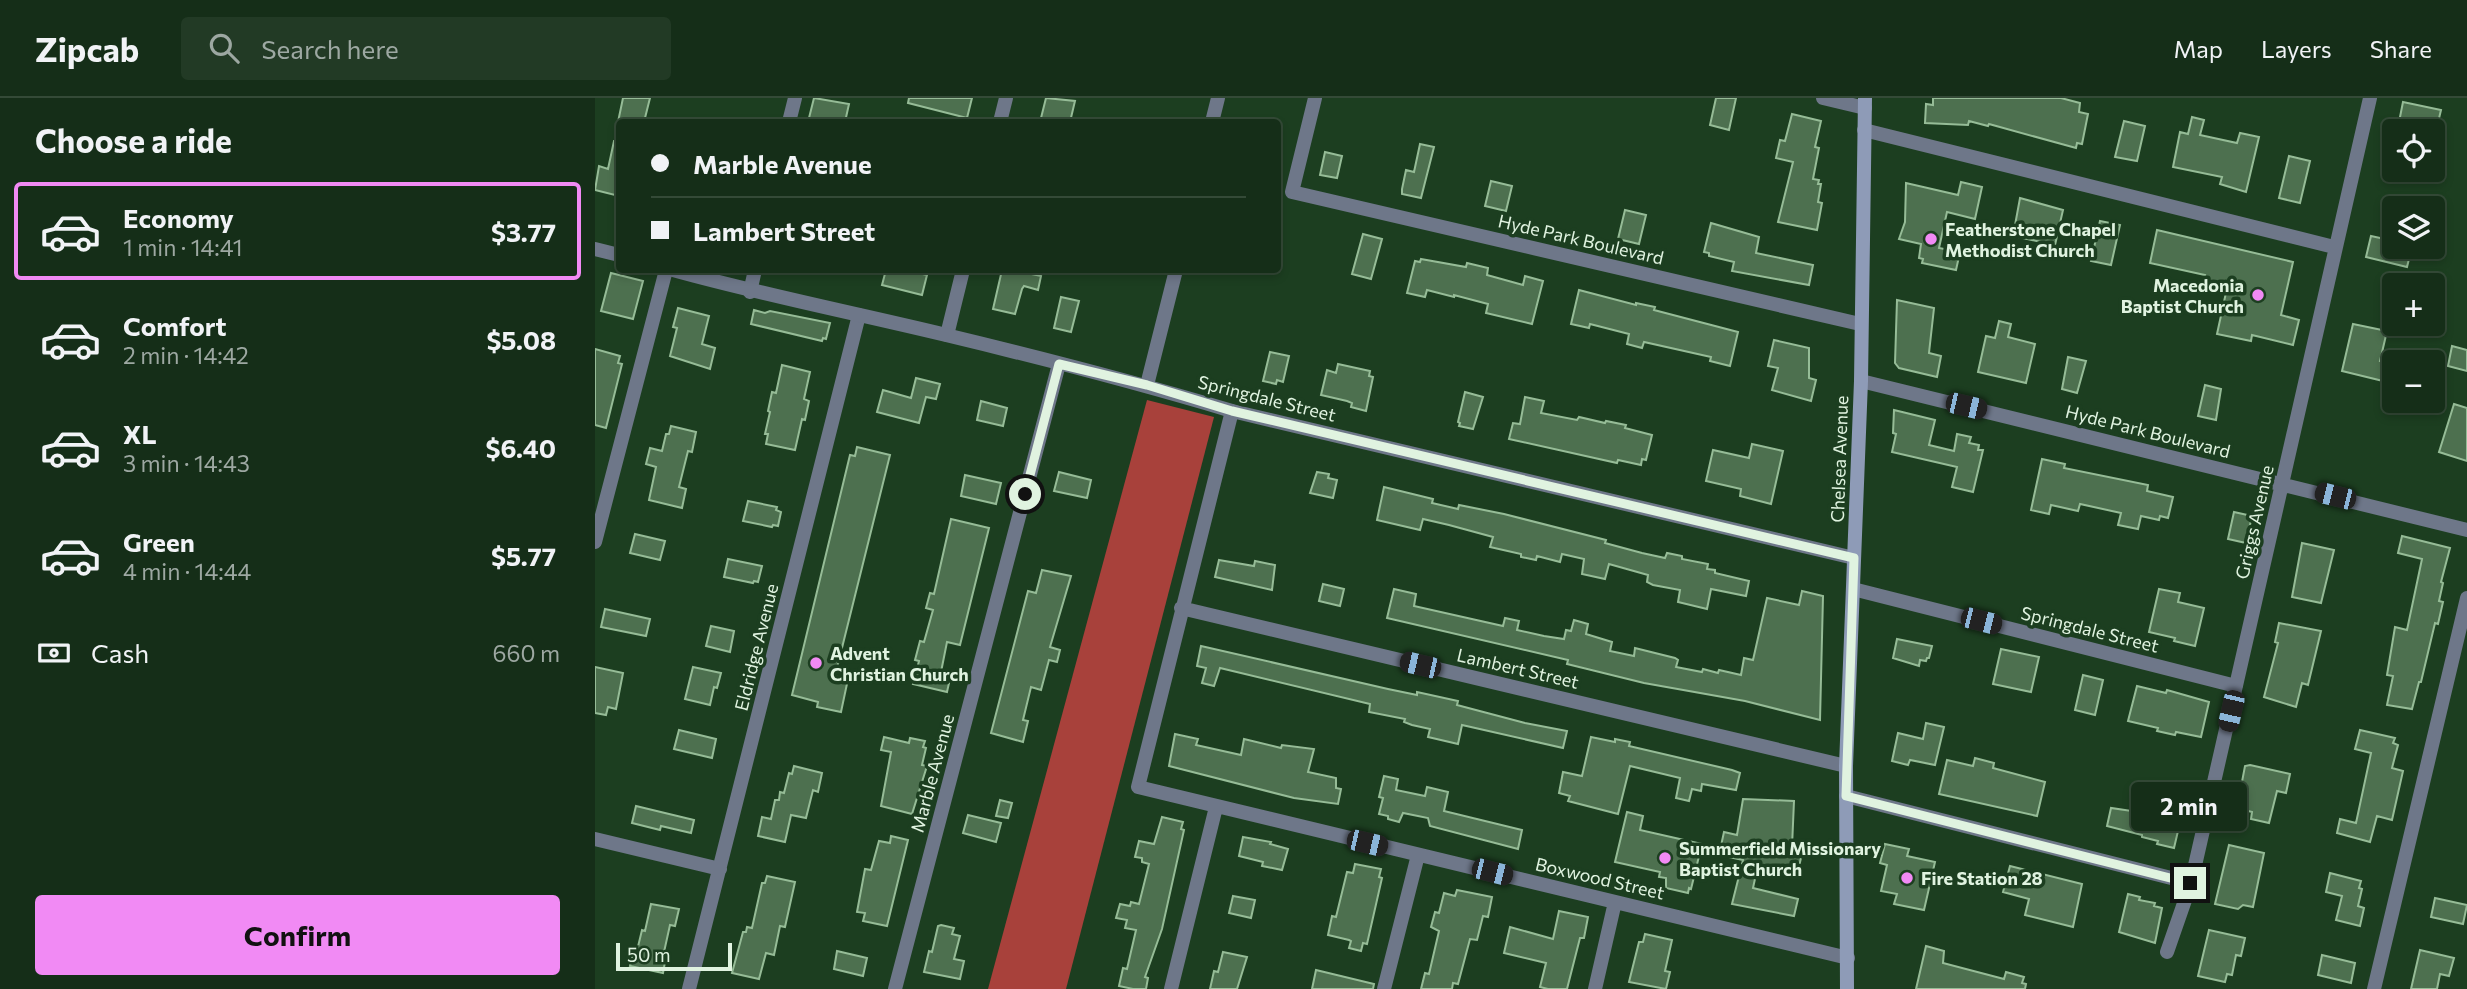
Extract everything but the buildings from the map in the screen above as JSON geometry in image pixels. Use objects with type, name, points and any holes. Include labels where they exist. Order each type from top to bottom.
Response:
[{"type":"main road","name":"Chelsea Avenue","points":[[1847,989],[1849,958],[1846,766],[1861,381],[1865,103]]},
{"type":"street","points":[[790,119],[795,98]]},
{"type":"street","points":[[1001,119],[1006,98]]},
{"type":"street","points":[[1213,119],[1218,98]]},
{"type":"street","name":"Hyde Park Boulevard","points":[[1315,98],[1292,192],[1860,324]]},
{"type":"street","points":[[1823,98],[1865,103]]},
{"type":"street","name":"Griggs Avenue","points":[[2167,952],[2190,883],[2370,98]]},
{"type":"street","points":[[1864,130],[2334,247]]},
{"type":"street","points":[[595,249],[616,254]]},
{"type":"street","points":[[595,542],[665,273]]},
{"type":"street","name":"Springdale Street","points":[[684,273],[750,292],[947,335],[1147,385],[1232,411],[1854,558]]},
{"type":"street","points":[[750,292],[754,273]]},
{"type":"street","points":[[947,335],[962,273]]},
{"type":"street","points":[[1147,385],[1174,273]]},
{"type":"street","name":"Eldridge Avenue","points":[[689,989],[859,315]]},
{"type":"street","name":"Marble Avenue","points":[[895,989],[1059,364]]},
{"type":"street","name":"Hyde Park Boulevard","points":[[1861,381],[2467,530]]},
{"type":"street","points":[[1181,608],[1232,411]]},
{"type":"street","name":"Springdale Street","points":[[1853,589],[2236,686]]},
{"type":"street","points":[[2374,989],[2467,598]]},
{"type":"street","name":"Lambert Street","points":[[1181,608],[1846,766]]},
{"type":"street","name":"Boxwood Street","points":[[1181,608],[1138,787],[1849,958]]},
{"type":"street","points":[[1846,796],[2190,883]]},
{"type":"street","points":[[1171,989],[1216,807]]},
{"type":"street","points":[[595,839],[720,869]]},
{"type":"street","points":[[1384,989],[1418,855]]},
{"type":"street","points":[[1595,989],[1615,902]]},
{"type":"shaded area","points":[[1147,400],[1214,417],[1066,989],[988,989]]},
{"type":"place","name":"Featherstone Chapel Methodist Church","points":[[1931,239]]},
{"type":"place","name":"Macedonia Baptist Church","points":[[2258,295]]},
{"type":"place","name":"Advent Christian Church","points":[[816,663]]},
{"type":"place","name":"Summerfield Missionary Baptist Church","points":[[1665,858]]},
{"type":"place","name":"Fire Station 28","points":[[1907,878]]},
{"type":"route","points":[[1025,494],[1059,364],[1147,385],[1232,411],[1854,558],[1846,796],[2190,883]]}]
